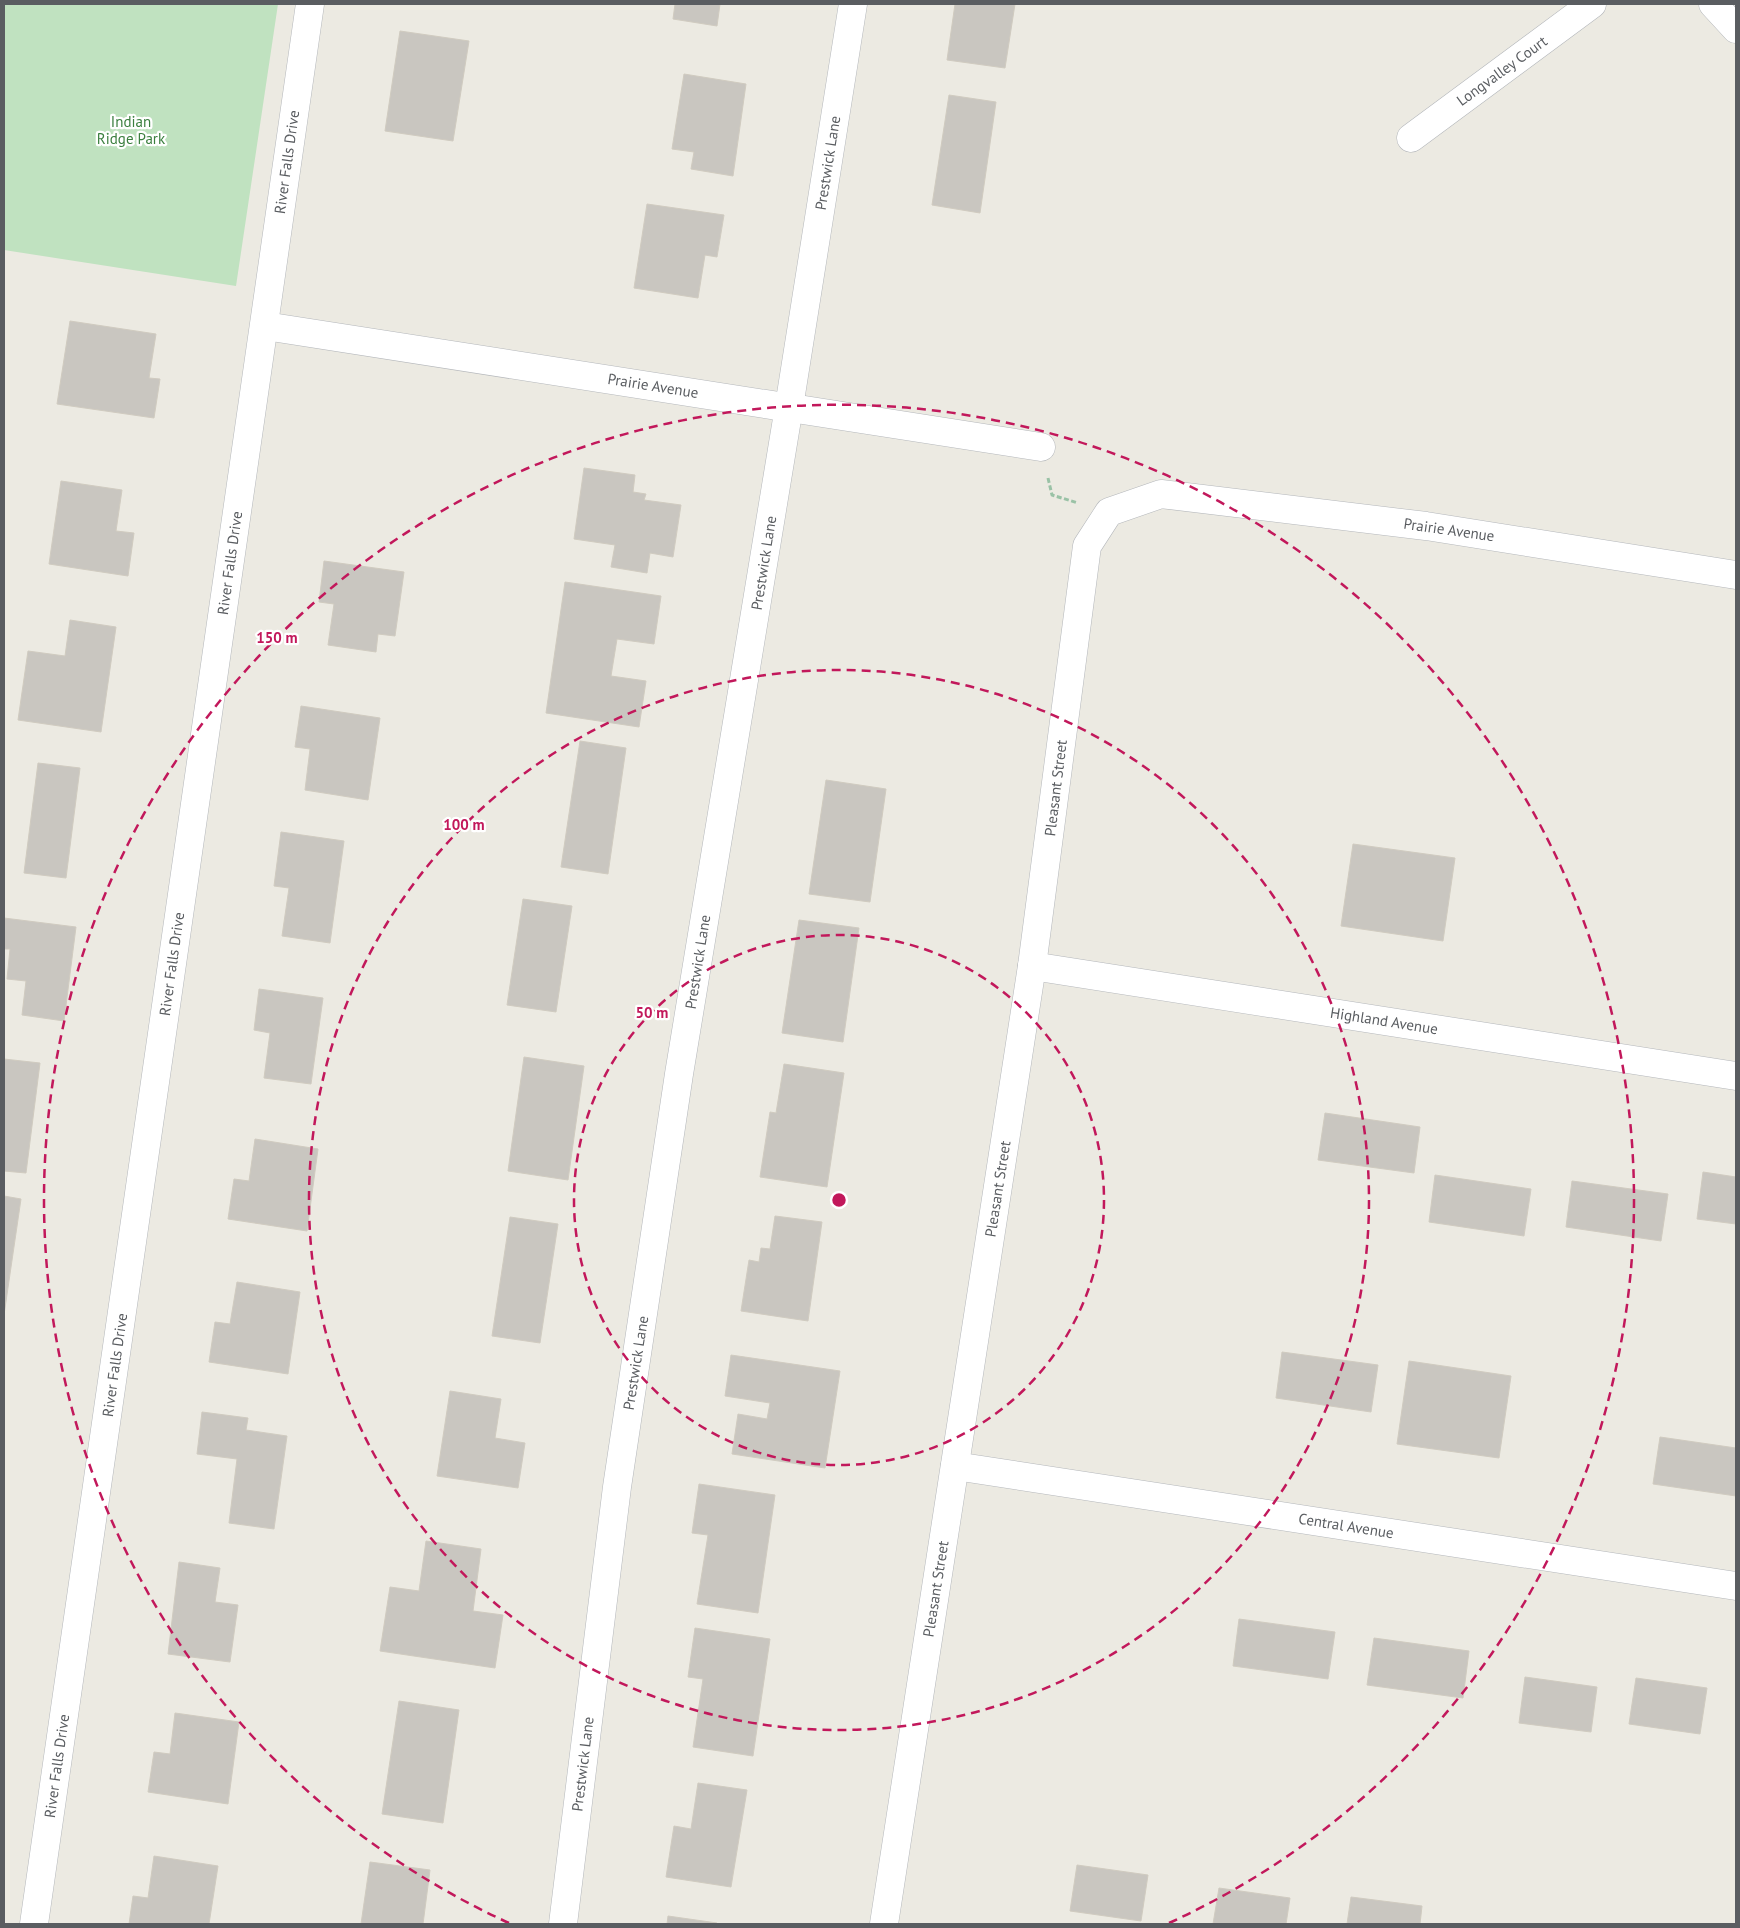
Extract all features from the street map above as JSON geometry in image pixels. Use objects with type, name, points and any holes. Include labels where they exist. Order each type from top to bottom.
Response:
[{"type":"street","name":"River Falls Drive","points":[[34,1924],[310,4]]},
{"type":"street","name":"Prestwick Lane","points":[[563,1924],[618,1477],[679,1074],[789,408],[853,4]]},
{"type":"street","name":"Longvalley Court","points":[[1411,138],[1592,4]]},
{"type":"street","points":[[1713,4],[1736,29]]},
{"type":"street","name":"Prairie Avenue","points":[[264,326],[1041,447]]},
{"type":"street","name":"Prairie Avenue","points":[[1109,512],[1161,494],[1426,526],[1736,575]]},
{"type":"street","name":"Pleasant Street","points":[[884,1924],[1032,966],[1087,546],[1109,512]]},
{"type":"street","name":"Highland Avenue","points":[[1032,966],[1736,1076]]},
{"type":"street","name":"Central Avenue","points":[[955,1466],[1736,1586]]},
{"type":"path","points":[[1041,447],[1052,495],[1109,512]]},
{"type":"green space","name":"Indian Ridge Park","points":[[4,4],[278,4],[236,286],[4,250]]},
{"type":"building","points":[[675,4],[720,4],[717,26],[673,19]]},
{"type":"building","points":[[955,4],[1015,4],[1005,68],[947,60]]},
{"type":"building","points":[[400,31],[469,41],[453,141],[385,131]]},
{"type":"building","points":[[684,74],[746,84],[733,176],[691,169],[694,152],[672,149]]},
{"type":"building","points":[[949,95],[996,102],[980,213],[932,205]]},
{"type":"building","points":[[647,204],[724,215],[717,257],[705,255],[698,298],[634,288]]},
{"type":"building","points":[[70,321],[156,334],[149,378],[160,379],[154,418],[57,404]]},
{"type":"building","points":[[584,468],[635,475],[633,492],[646,494],[644,500],[681,505],[673,557],[650,553],[647,573],[611,567],[615,545],[574,539]]},
{"type":"building","points":[[61,481],[122,490],[116,531],[134,533],[128,576],[49,564]]},
{"type":"building","points":[[324,561],[404,572],[395,636],[378,634],[376,652],[328,645],[334,604],[319,602]]},
{"type":"building","points":[[565,582],[661,596],[654,644],[617,639],[611,676],[646,681],[639,727],[546,713]]},
{"type":"building","points":[[70,620],[116,627],[101,732],[18,720],[28,651],[65,656]]},
{"type":"building","points":[[301,706],[380,718],[368,800],[305,790],[310,749],[295,747]]},
{"type":"building","points":[[580,741],[626,748],[608,874],[561,867]]},
{"type":"building","points":[[38,763],[80,768],[66,878],[24,873]]},
{"type":"building","points":[[826,780],[886,789],[870,902],[809,894]]},
{"type":"building","points":[[281,832],[344,841],[330,943],[282,936],[289,888],[274,886]]},
{"type":"building","points":[[1353,844],[1455,858],[1443,941],[1341,926]]},
{"type":"building","points":[[523,899],[572,906],[556,1012],[507,1005]]},
{"type":"building","points":[[4,918],[76,927],[64,1021],[22,1015],[26,981],[7,979],[10,949],[4,949]]},
{"type":"building","points":[[799,920],[859,928],[843,1042],[782,1033]]},
{"type":"building","points":[[259,989],[323,998],[311,1084],[264,1078],[270,1033],[254,1030]]},
{"type":"building","points":[[524,1057],[584,1066],[568,1180],[508,1171]]},
{"type":"building","points":[[4,1059],[40,1063],[26,1173],[4,1171]]},
{"type":"building","points":[[784,1064],[844,1073],[827,1187],[760,1177],[770,1112],[776,1113]]},
{"type":"building","points":[[1325,1113],[1420,1127],[1414,1173],[1318,1160]]},
{"type":"building","points":[[255,1139],[318,1149],[307,1231],[228,1219],[234,1179],[249,1181]]},
{"type":"building","points":[[1703,1172],[1736,1177],[1736,1224],[1697,1219]]},
{"type":"building","points":[[1435,1175],[1531,1189],[1524,1236],[1429,1222]]},
{"type":"building","points":[[1572,1181],[1668,1194],[1661,1241],[1566,1227]]},
{"type":"building","points":[[4,1196],[21,1199],[4,1315]]},
{"type":"building","points":[[775,1216],[822,1222],[808,1321],[741,1311],[749,1260],[759,1262],[761,1248],[770,1249]]},
{"type":"building","points":[[510,1217],[558,1224],[540,1343],[492,1336]]},
{"type":"building","points":[[237,1282],[300,1292],[288,1374],[209,1362],[215,1322],[230,1324]]},
{"type":"building","points":[[1282,1352],[1378,1365],[1371,1412],[1276,1398]]},
{"type":"building","points":[[731,1355],[840,1371],[825,1468],[732,1454],[738,1414],[767,1419],[770,1403],[725,1396]]},
{"type":"building","points":[[1409,1361],[1511,1376],[1499,1458],[1397,1444]]},
{"type":"building","points":[[450,1391],[501,1399],[495,1438],[525,1443],[518,1488],[437,1476]]},
{"type":"building","points":[[202,1412],[248,1418],[246,1430],[287,1436],[274,1529],[229,1523],[237,1459],[197,1454]]},
{"type":"building","points":[[1660,1437],[1736,1448],[1736,1496],[1653,1484]]},
{"type":"building","points":[[699,1484],[775,1495],[758,1613],[697,1604],[708,1535],[692,1533]]},
{"type":"building","points":[[426,1541],[481,1549],[473,1611],[503,1615],[495,1668],[380,1651],[390,1587],[419,1591]]},
{"type":"building","points":[[179,1562],[220,1568],[215,1602],[238,1605],[230,1662],[168,1654]]},
{"type":"building","points":[[1239,1619],[1335,1632],[1328,1679],[1233,1666]]},
{"type":"building","points":[[695,1628],[770,1639],[753,1756],[693,1747],[703,1679],[688,1677]]},
{"type":"building","points":[[1374,1638],[1469,1651],[1463,1698],[1367,1685]]},
{"type":"building","points":[[1525,1677],[1597,1687],[1591,1732],[1519,1723]]},
{"type":"building","points":[[1636,1678],[1707,1688],[1700,1734],[1629,1724]]},
{"type":"building","points":[[399,1701],[459,1710],[443,1823],[382,1814]]},
{"type":"building","points":[[175,1713],[239,1722],[228,1804],[148,1792],[154,1752],[170,1754]]},
{"type":"building","points":[[698,1783],[747,1790],[731,1887],[666,1877],[674,1826],[691,1829]]},
{"type":"building","points":[[154,1856],[218,1866],[209,1924],[129,1924],[133,1896],[148,1898]]},
{"type":"building","points":[[370,1862],[430,1870],[423,1924],[361,1924]]},
{"type":"building","points":[[1077,1865],[1148,1875],[1141,1921],[1070,1911]]},
{"type":"building","points":[[1219,1888],[1290,1898],[1286,1924],[1213,1924]]},
{"type":"building","points":[[1351,1897],[1422,1906],[1420,1924],[1347,1924]]},
{"type":"building","points":[[668,1916],[717,1923],[717,1924],[667,1924]]}]
